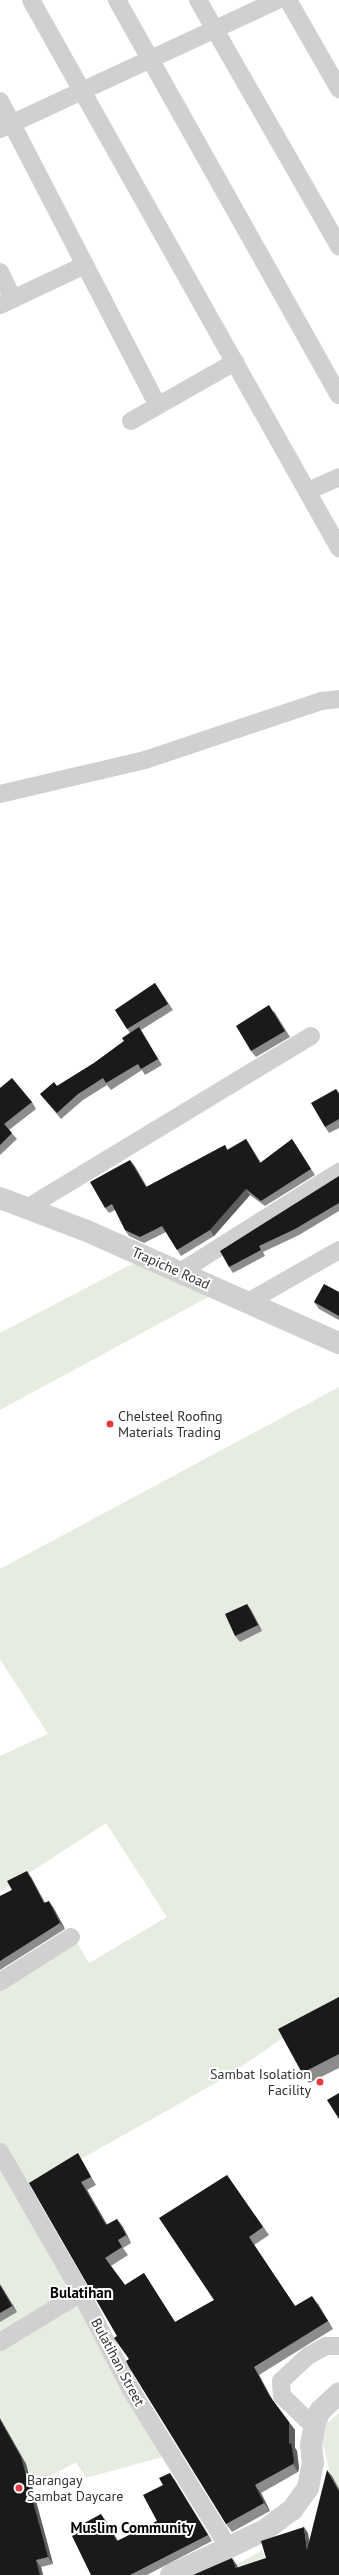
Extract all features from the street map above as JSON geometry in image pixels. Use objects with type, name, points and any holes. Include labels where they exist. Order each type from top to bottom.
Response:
[{"type":"street","points":[[31,0],[83,90],[339,548]]},
{"type":"street","points":[[117,0],[339,395]]},
{"type":"street","points":[[198,0],[339,246]]},
{"type":"street","points":[[6,126],[278,0]]},
{"type":"street","points":[[288,0],[339,89]]},
{"type":"street","points":[[0,101],[6,126],[85,265],[158,406]]},
{"type":"street","points":[[0,272],[6,302],[85,265]]},
{"type":"street","points":[[131,421],[235,362]]},
{"type":"street","points":[[308,491],[339,478]]},
{"type":"street","points":[[0,794],[146,760],[321,701],[339,699]]},
{"type":"street","points":[[27,1208],[311,1036]]},
{"type":"street","points":[[180,1272],[339,1172]]},
{"type":"street","name":"Trapiche Road","points":[[0,1198],[87,1231],[339,1342]]},
{"type":"street","points":[[248,1302],[339,1250]]},
{"type":"street","points":[[0,1982],[71,1937]]},
{"type":"street","name":"Bulatihan Street","points":[[0,2152],[81,2293],[131,2390],[229,2548]]},
{"type":"street","points":[[0,2342],[81,2293]]},
{"type":"street","points":[[315,2423],[306,2419],[282,2396],[280,2381],[308,2356],[326,2346],[339,2346]]},
{"type":"street","points":[[171,2575],[265,2530],[292,2510],[308,2488],[313,2462],[311,2445],[315,2423],[320,2411],[339,2393]]},
{"type":"shaded area","points":[[152,1259],[221,1290],[0,1410],[0,1333],[128,1266]]},
{"type":"shaded area","points":[[339,1387],[339,2007],[277,2042],[228,2076],[28,2189],[0,2142],[0,1983],[73,1936],[89,1963],[167,1917],[106,1823],[0,1892],[0,1756],[48,1734],[0,1659],[0,1569]]},
{"type":"shaded area","points":[[0,2167],[69,2290],[0,2333]]},
{"type":"shaded area","points":[[78,2304],[166,2456],[86,2478],[76,2462],[36,2484],[0,2416],[0,2351]]},
{"type":"shaded area","points":[[339,2413],[339,2489],[330,2473],[321,2436],[325,2425]]},
{"type":"shaded area","points":[[262,2550],[271,2575],[240,2575],[236,2565]]},
{"type":"building","points":[[155,983],[168,1004],[127,1029],[115,1010]]},
{"type":"building","points":[[269,1005],[285,1031],[251,1051],[236,1026]]},
{"type":"building","points":[[139,1027],[158,1059],[141,1069],[138,1064],[106,1083],[103,1078],[78,1094],[57,1113],[40,1094],[54,1082],[57,1086],[94,1063],[124,1041],[122,1038]]},
{"type":"building","points":[[12,1078],[32,1102],[4,1124],[12,1133],[0,1145],[0,1088]]},
{"type":"building","points":[[336,1089],[339,1094],[339,1119],[325,1127],[311,1103]]},
{"type":"building","points":[[246,1139],[260,1163],[292,1139],[311,1169],[261,1201],[246,1189],[210,1230],[177,1250],[162,1226],[140,1237],[125,1230],[112,1204],[105,1208],[90,1182],[130,1160],[146,1187],[225,1145],[227,1150]]},
{"type":"building","points":[[339,1176],[339,1203],[295,1229],[259,1246],[261,1250],[229,1267],[220,1251]]},
{"type":"building","points":[[324,1284],[339,1292],[339,1316],[314,1302]]},
{"type":"building","points":[[247,1604],[258,1625],[235,1636],[225,1614]]},
{"type":"building","points":[[27,1871],[44,1903],[49,1901],[60,1923],[0,1961],[0,1896],[12,1890],[7,1881]]},
{"type":"building","points":[[339,1997],[339,2054],[302,2073],[278,2029]]},
{"type":"building","points":[[339,2093],[339,2119],[327,2100]]},
{"type":"building","points":[[78,2153],[91,2177],[81,2182],[106,2225],[117,2219],[126,2235],[118,2240],[122,2247],[105,2258],[125,2285],[144,2273],[175,2322],[214,2300],[159,2218],[227,2175],[263,2227],[249,2237],[295,2306],[312,2296],[328,2321],[254,2367],[269,2395],[289,2422],[289,2444],[291,2443],[294,2460],[293,2464],[255,2485],[264,2503],[226,2524],[129,2367],[126,2361],[129,2359],[114,2338],[117,2336],[29,2183]]},
{"type":"building","points":[[0,2285],[12,2306],[0,2313]]},
{"type":"building","points":[[0,2420],[21,2457],[48,2557],[36,2560],[40,2575],[0,2575]]},
{"type":"building","points":[[327,2470],[339,2491],[339,2575],[193,2575],[232,2558],[236,2568],[266,2558],[261,2541],[304,2527],[307,2550]]},
{"type":"building","points":[[170,2473],[208,2535],[130,2575],[91,2575],[72,2536],[80,2532],[77,2527],[101,2514],[117,2541],[157,2521],[143,2495],[163,2485],[159,2478]]},
{"type":"place","name":"Chelsteel Roofing Materials Trading","points":[[110,1424]]},
{"type":"place","name":"Sambat Isolation Facility","points":[[320,2082]]},
{"type":"place","name":"Barangay Sambat Daycare","points":[[19,2488]]},
{"type":"district","name":"Bulatihan","points":[[81,2293]]},
{"type":"district","name":"Muslim Community","points":[[132,2528]]}]
